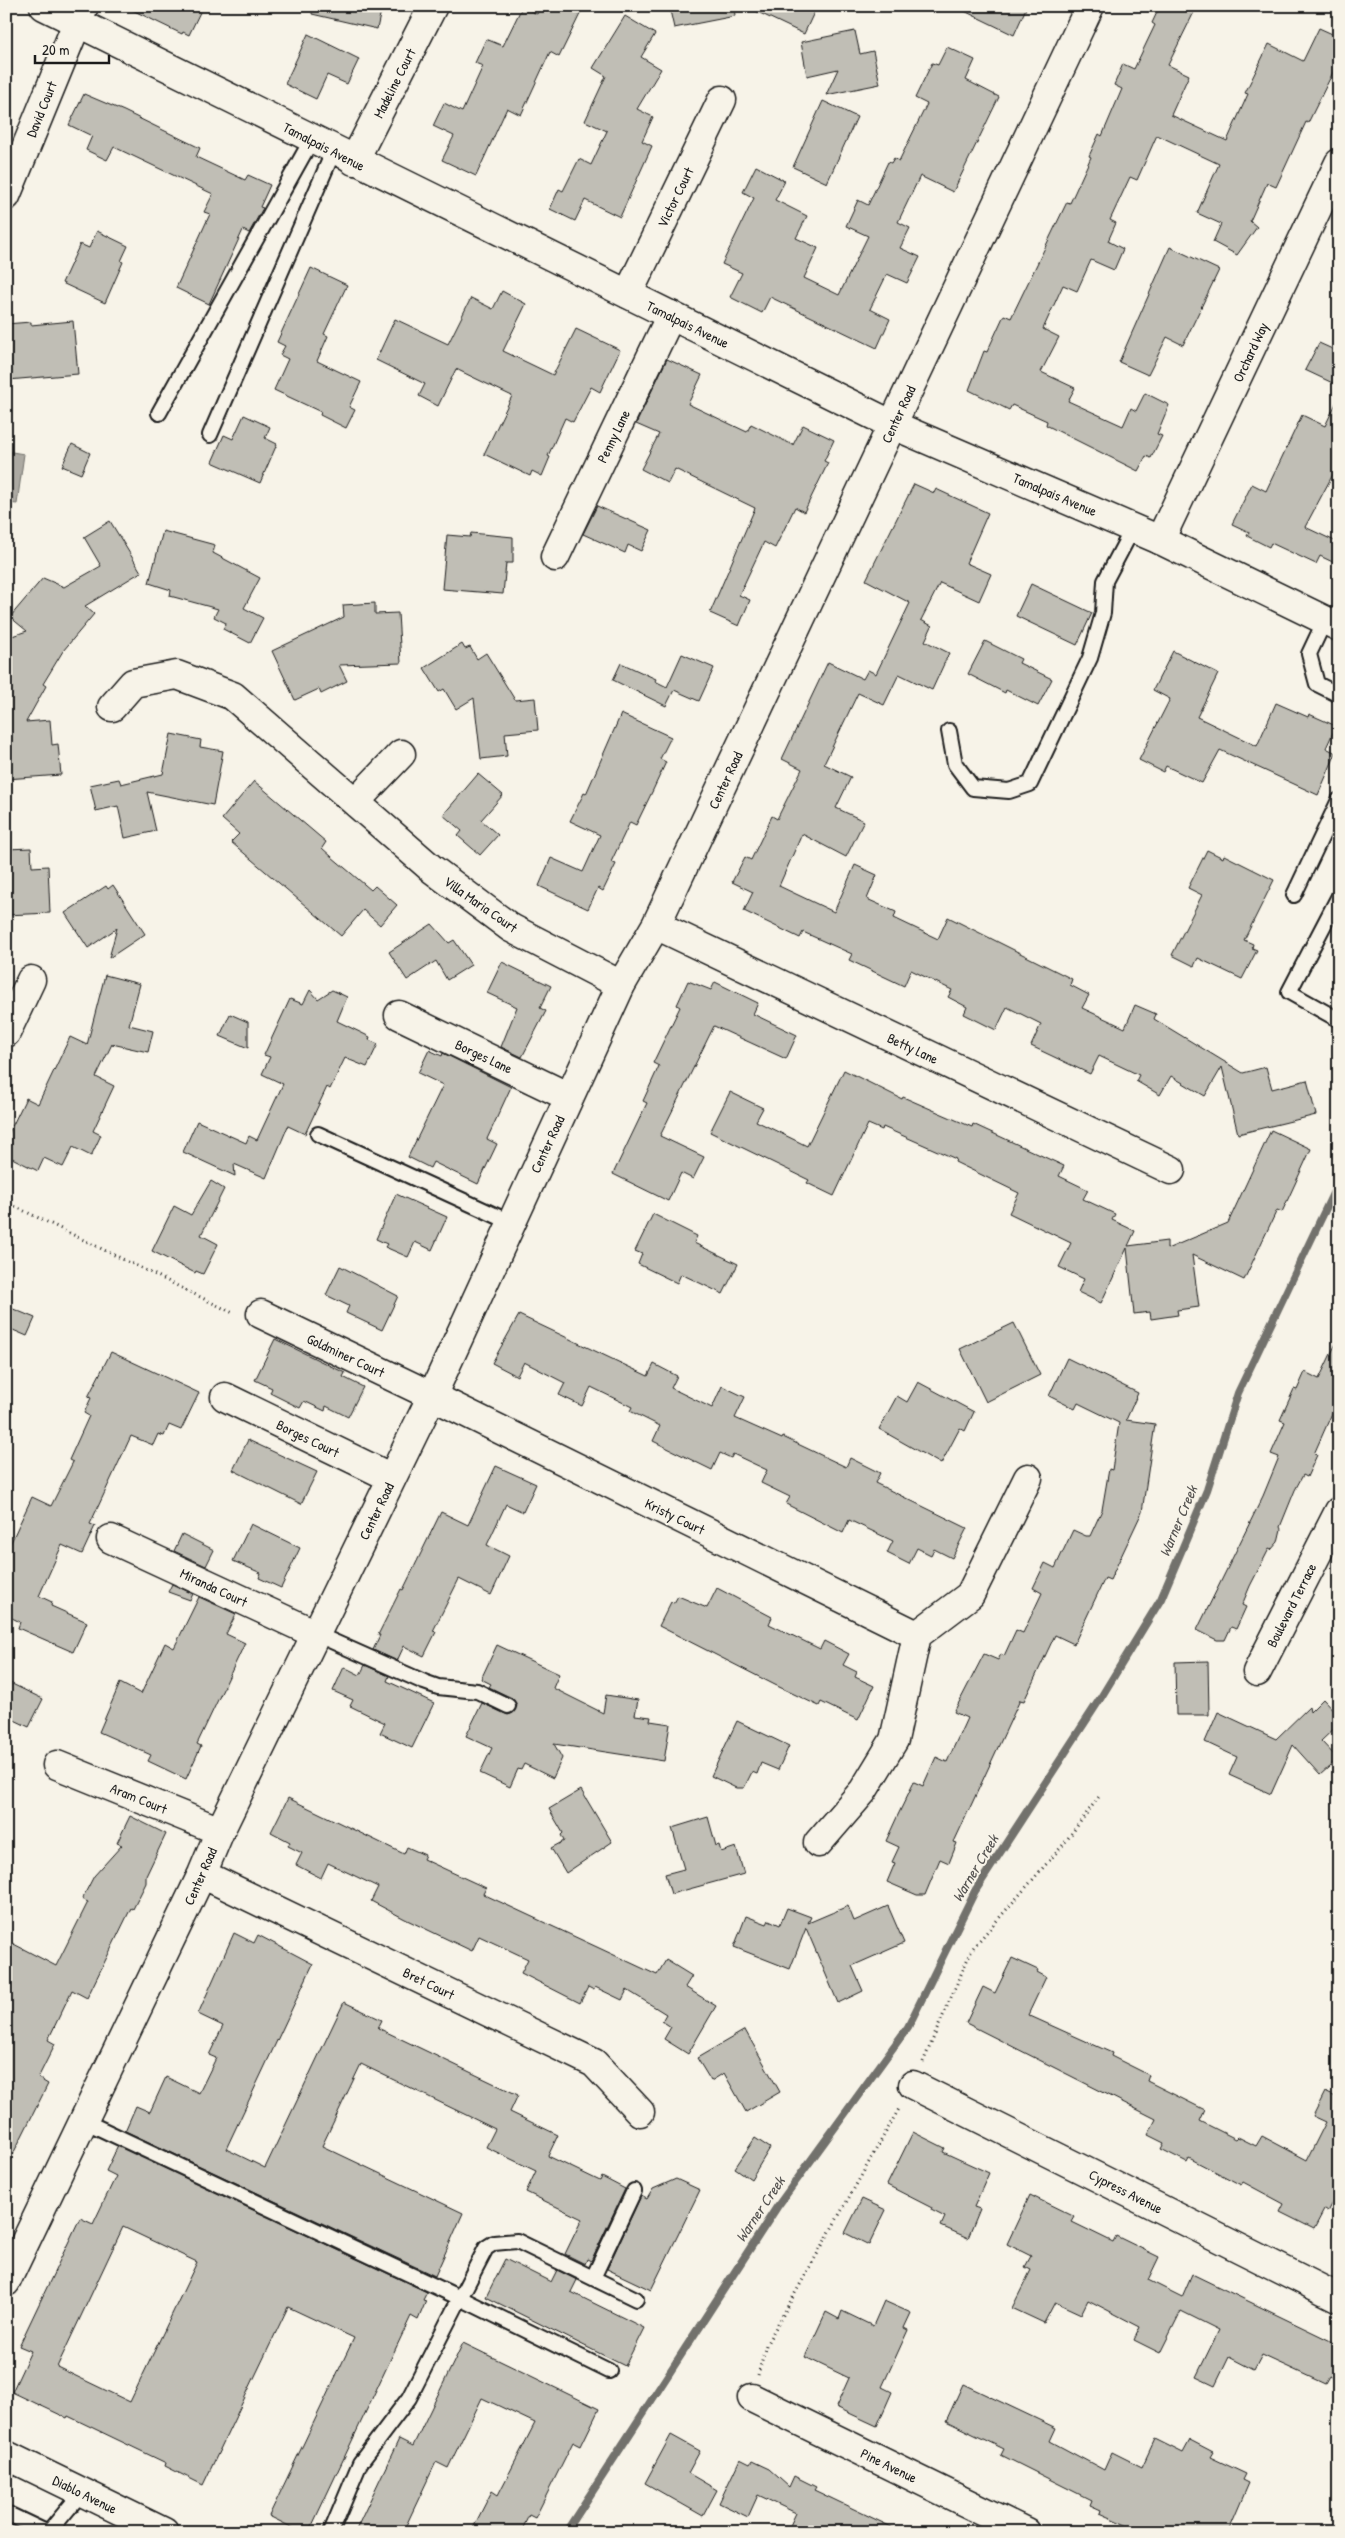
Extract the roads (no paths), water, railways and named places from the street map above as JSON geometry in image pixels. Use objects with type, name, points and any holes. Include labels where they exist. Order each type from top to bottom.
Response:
[{"type":"street","name":"Tamalpais Avenue","points":[[44,6],[80,14],[333,150],[892,424],[1160,540],[1332,624]]},
{"type":"street","name":"Madeline Court","points":[[333,150],[434,6]]},
{"type":"street","name":"Center Road","points":[[6,2282],[202,1874],[220,1831],[432,1396],[510,1222],[621,985],[656,925],[1090,6]]},
{"type":"street","name":"David Court","points":[[6,196],[80,14]]},
{"type":"street","name":"Victor Court","points":[[628,294],[722,100]]},
{"type":"street","name":"Orchard Way","points":[[1160,540],[1339,164]]},
{"type":"street","name":"Penny Lane","points":[[555,557],[671,315]]},
{"type":"street","name":"Villa Maria Court","points":[[112,707],[133,683],[177,675],[233,696],[356,801],[432,870],[511,928],[621,985]]},
{"type":"street","points":[[356,801],[401,754]]},
{"type":"street","name":"Betty Lane","points":[[656,925],[1170,1170]]},
{"type":"street","points":[[6,1033],[32,980]]},
{"type":"street","name":"Borges Lane","points":[[398,1016],[569,1097]]},
{"type":"street","name":"Goldminer Court","points":[[261,1314],[432,1396]]},
{"type":"street","name":"Kristy Court","points":[[432,1396],[917,1636]]},
{"type":"street","name":"Borges Court","points":[[225,1397],[392,1478]]},
{"type":"street","points":[[818,1844],[863,1791],[894,1740],[917,1636],[970,1595],[1028,1478]]},
{"type":"street","name":"Boulevard Terrace","points":[[1257,1672],[1339,1511]]},
{"type":"street","name":"Miranda Court","points":[[111,1540],[316,1634]]},
{"type":"street","name":"Aram Court","points":[[57,1764],[220,1831]]},
{"type":"street","name":"Bret Court","points":[[202,1874],[594,2063],[640,2112]]},
{"type":"street","name":"Cypress Avenue","points":[[913,2085],[1338,2295]]},
{"type":"street","name":"Pine Avenue","points":[[752,2398],[1026,2532]]},
{"type":"street","name":"Diablo Avenue","points":[[6,2455],[82,2492],[128,2524],[164,2532]]},
{"type":"lane","points":[[159,413],[333,150]]},
{"type":"lane","points":[[210,434],[333,150]]},
{"type":"lane","points":[[949,731],[955,764],[973,788],[1009,791],[1030,784],[1090,658],[1103,613],[1105,581],[1133,528]]},
{"type":"lane","points":[[1332,624],[1309,654],[1317,684],[1339,694]]},
{"type":"lane","points":[[1294,895],[1339,800]]},
{"type":"lane","points":[[1339,896],[1289,992],[1339,1020]]},
{"type":"lane","points":[[318,1134],[510,1222]]},
{"type":"lane","points":[[316,1634],[424,1682],[438,1687],[477,1691],[508,1706]]},
{"type":"lane","points":[[84,2121],[460,2298],[609,2371]]},
{"type":"lane","points":[[593,2278],[634,2191]]},
{"type":"lane","points":[[331,2532],[360,2463],[409,2398],[486,2248],[494,2243],[517,2242],[636,2299]]},
{"type":"lane","points":[[6,2513],[47,2532],[82,2492]]},
{"type":"waterway","name":"Warner Creek","points":[[566,2532],[777,2207],[908,2027],[975,1891],[1100,1699],[1161,1599],[1207,1490],[1238,1393],[1339,1181]]}]
